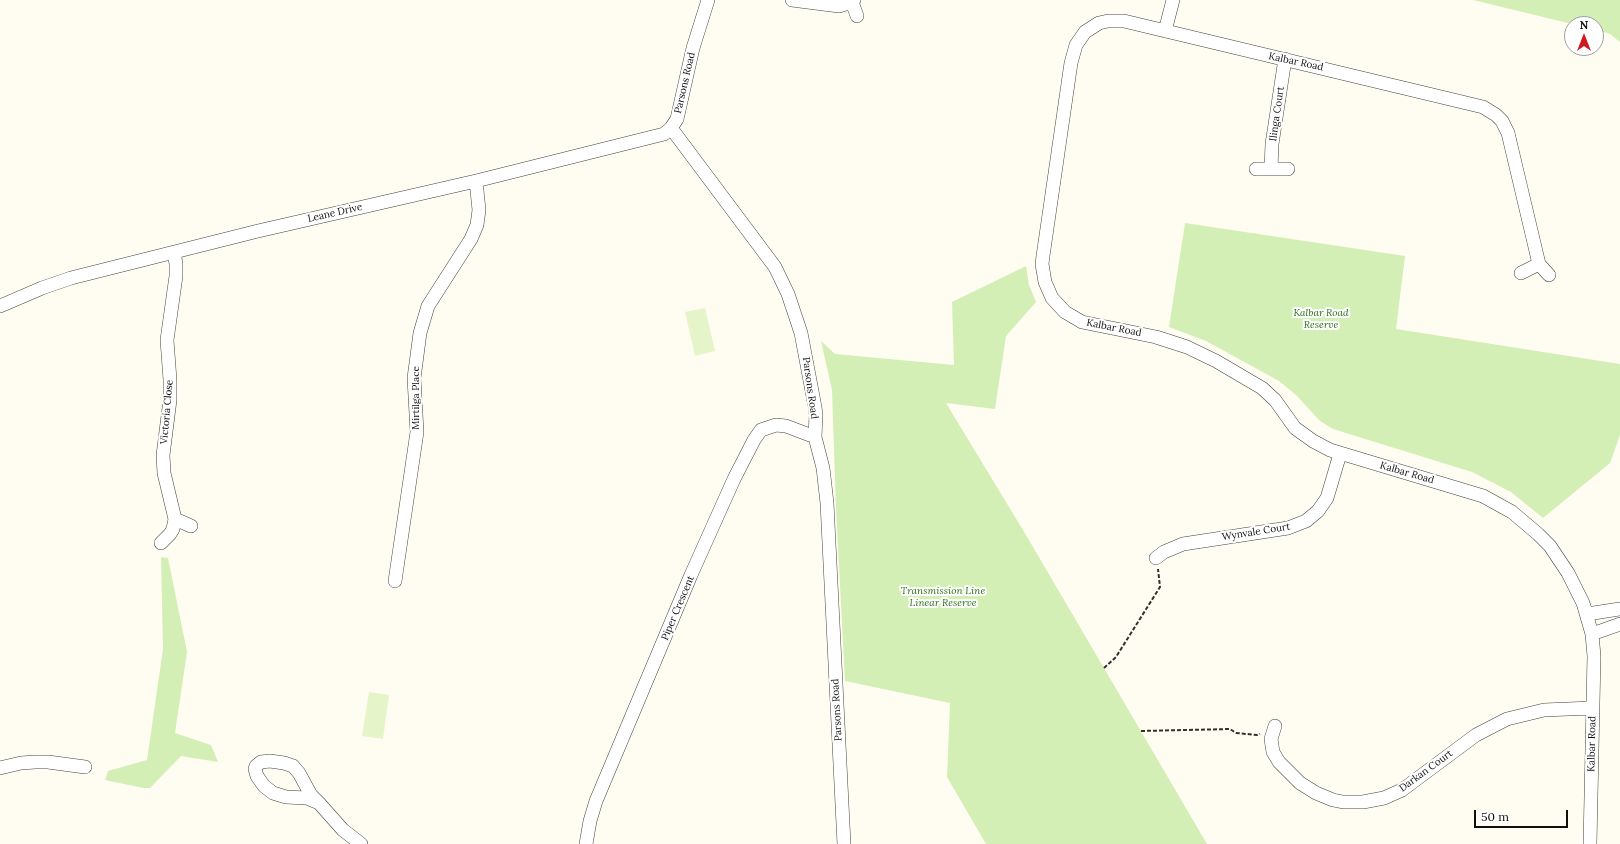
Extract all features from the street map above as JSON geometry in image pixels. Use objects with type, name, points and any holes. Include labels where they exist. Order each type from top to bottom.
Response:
[{"type":"street","name":"Parsons Road","points":[[708,0],[689,62],[677,119],[670,128],[767,254],[784,284],[797,318],[816,415],[815,437],[823,468],[827,503],[844,844]]},
{"type":"street","points":[[792,0],[839,6],[854,1],[857,16]]},
{"type":"street","points":[[1165,32],[1173,0]]},
{"type":"street","name":"Kalbar Road","points":[[1539,264],[1510,141],[1505,127],[1490,110],[1476,105],[1124,21],[1108,21],[1092,27],[1080,38],[1076,45],[1071,63],[1044,244],[1043,274],[1048,291],[1052,298],[1065,312],[1082,322],[1139,333],[1173,342],[1223,365],[1254,382],[1269,393],[1288,420],[1304,435],[1321,446],[1340,454],[1464,490],[1488,499],[1512,512],[1538,534],[1559,559],[1576,588],[1587,614],[1592,634],[1594,656],[1590,844]]},
{"type":"street","name":"Ilinga Court","points":[[1271,169],[1272,144],[1285,59]]},
{"type":"street","name":"Leane Drive","points":[[0,306],[64,280],[174,252],[476,181],[664,134],[670,128]]},
{"type":"street","points":[[1256,169],[1288,169]]},
{"type":"street","name":"Mirtilga Place","points":[[395,581],[417,432],[414,378],[420,333],[428,306],[471,239],[477,225],[479,210],[476,181]]},
{"type":"street","name":"Victoria Close","points":[[174,252],[176,276],[167,340],[170,400],[163,459],[164,473],[175,519]]},
{"type":"street","points":[[1521,273],[1539,264],[1549,275]]},
{"type":"street","name":"Piper Crescent","points":[[586,844],[590,821],[599,796],[691,575],[734,479],[754,440],[761,430],[776,425],[786,426],[815,437]]},
{"type":"street","name":"Wynvale Court","points":[[1156,558],[1164,552],[1183,544],[1288,528],[1306,521],[1318,511],[1327,498],[1340,454]]},
{"type":"street","points":[[161,543],[173,529],[175,519],[191,526]]},
{"type":"street","points":[[1587,614],[1620,609]]},
{"type":"street","points":[[1592,634],[1620,624]]},
{"type":"street","name":"Darkan Court","points":[[1275,726],[1271,739],[1273,752],[1279,762],[1300,783],[1316,793],[1333,800],[1343,802],[1363,802],[1384,798],[1402,790],[1476,735],[1507,719],[1544,710],[1592,708]]},
{"type":"street","points":[[319,802],[307,798],[286,797],[273,793],[264,786],[257,776],[255,769],[256,766],[265,761],[278,761],[289,764],[296,769],[308,790],[319,802],[347,833],[361,844]]},
{"type":"street","points":[[0,768],[21,763],[35,762],[48,762],[85,767]]},
{"type":"path","points":[[1104,668],[1116,657],[1160,587],[1156,558]]},
{"type":"path","points":[[1141,731],[1230,729],[1236,733],[1258,735],[1275,726]]},
{"type":"green space","points":[[1473,0],[1620,0],[1620,42],[1610,34],[1604,32],[1604,16],[1564,16],[1564,22]]},
{"type":"green space","name":"Kalbar Road Reserve","points":[[1185,223],[1405,256],[1396,329],[1620,364],[1620,435],[1610,463],[1543,518],[1511,492],[1472,472],[1333,429],[1320,421],[1296,395],[1279,381],[1206,341],[1169,327]]},
{"type":"green space","name":"Transmission Line Linear Reserve","points":[[1026,266],[1029,285],[1036,302],[1006,336],[995,409],[946,403],[1026,535],[1207,844],[986,844],[947,777],[950,703],[845,681],[836,509],[832,390],[821,341],[835,354],[954,365],[952,302]]},
{"type":"green space","points":[[705,308],[715,351],[695,356],[685,312]]},
{"type":"green space","points":[[161,557],[168,558],[187,652],[175,733],[211,745],[218,762],[181,756],[150,788],[143,788],[105,780],[108,771],[147,760],[163,649]]},
{"type":"green space","points":[[369,692],[389,695],[383,739],[362,736]]}]
